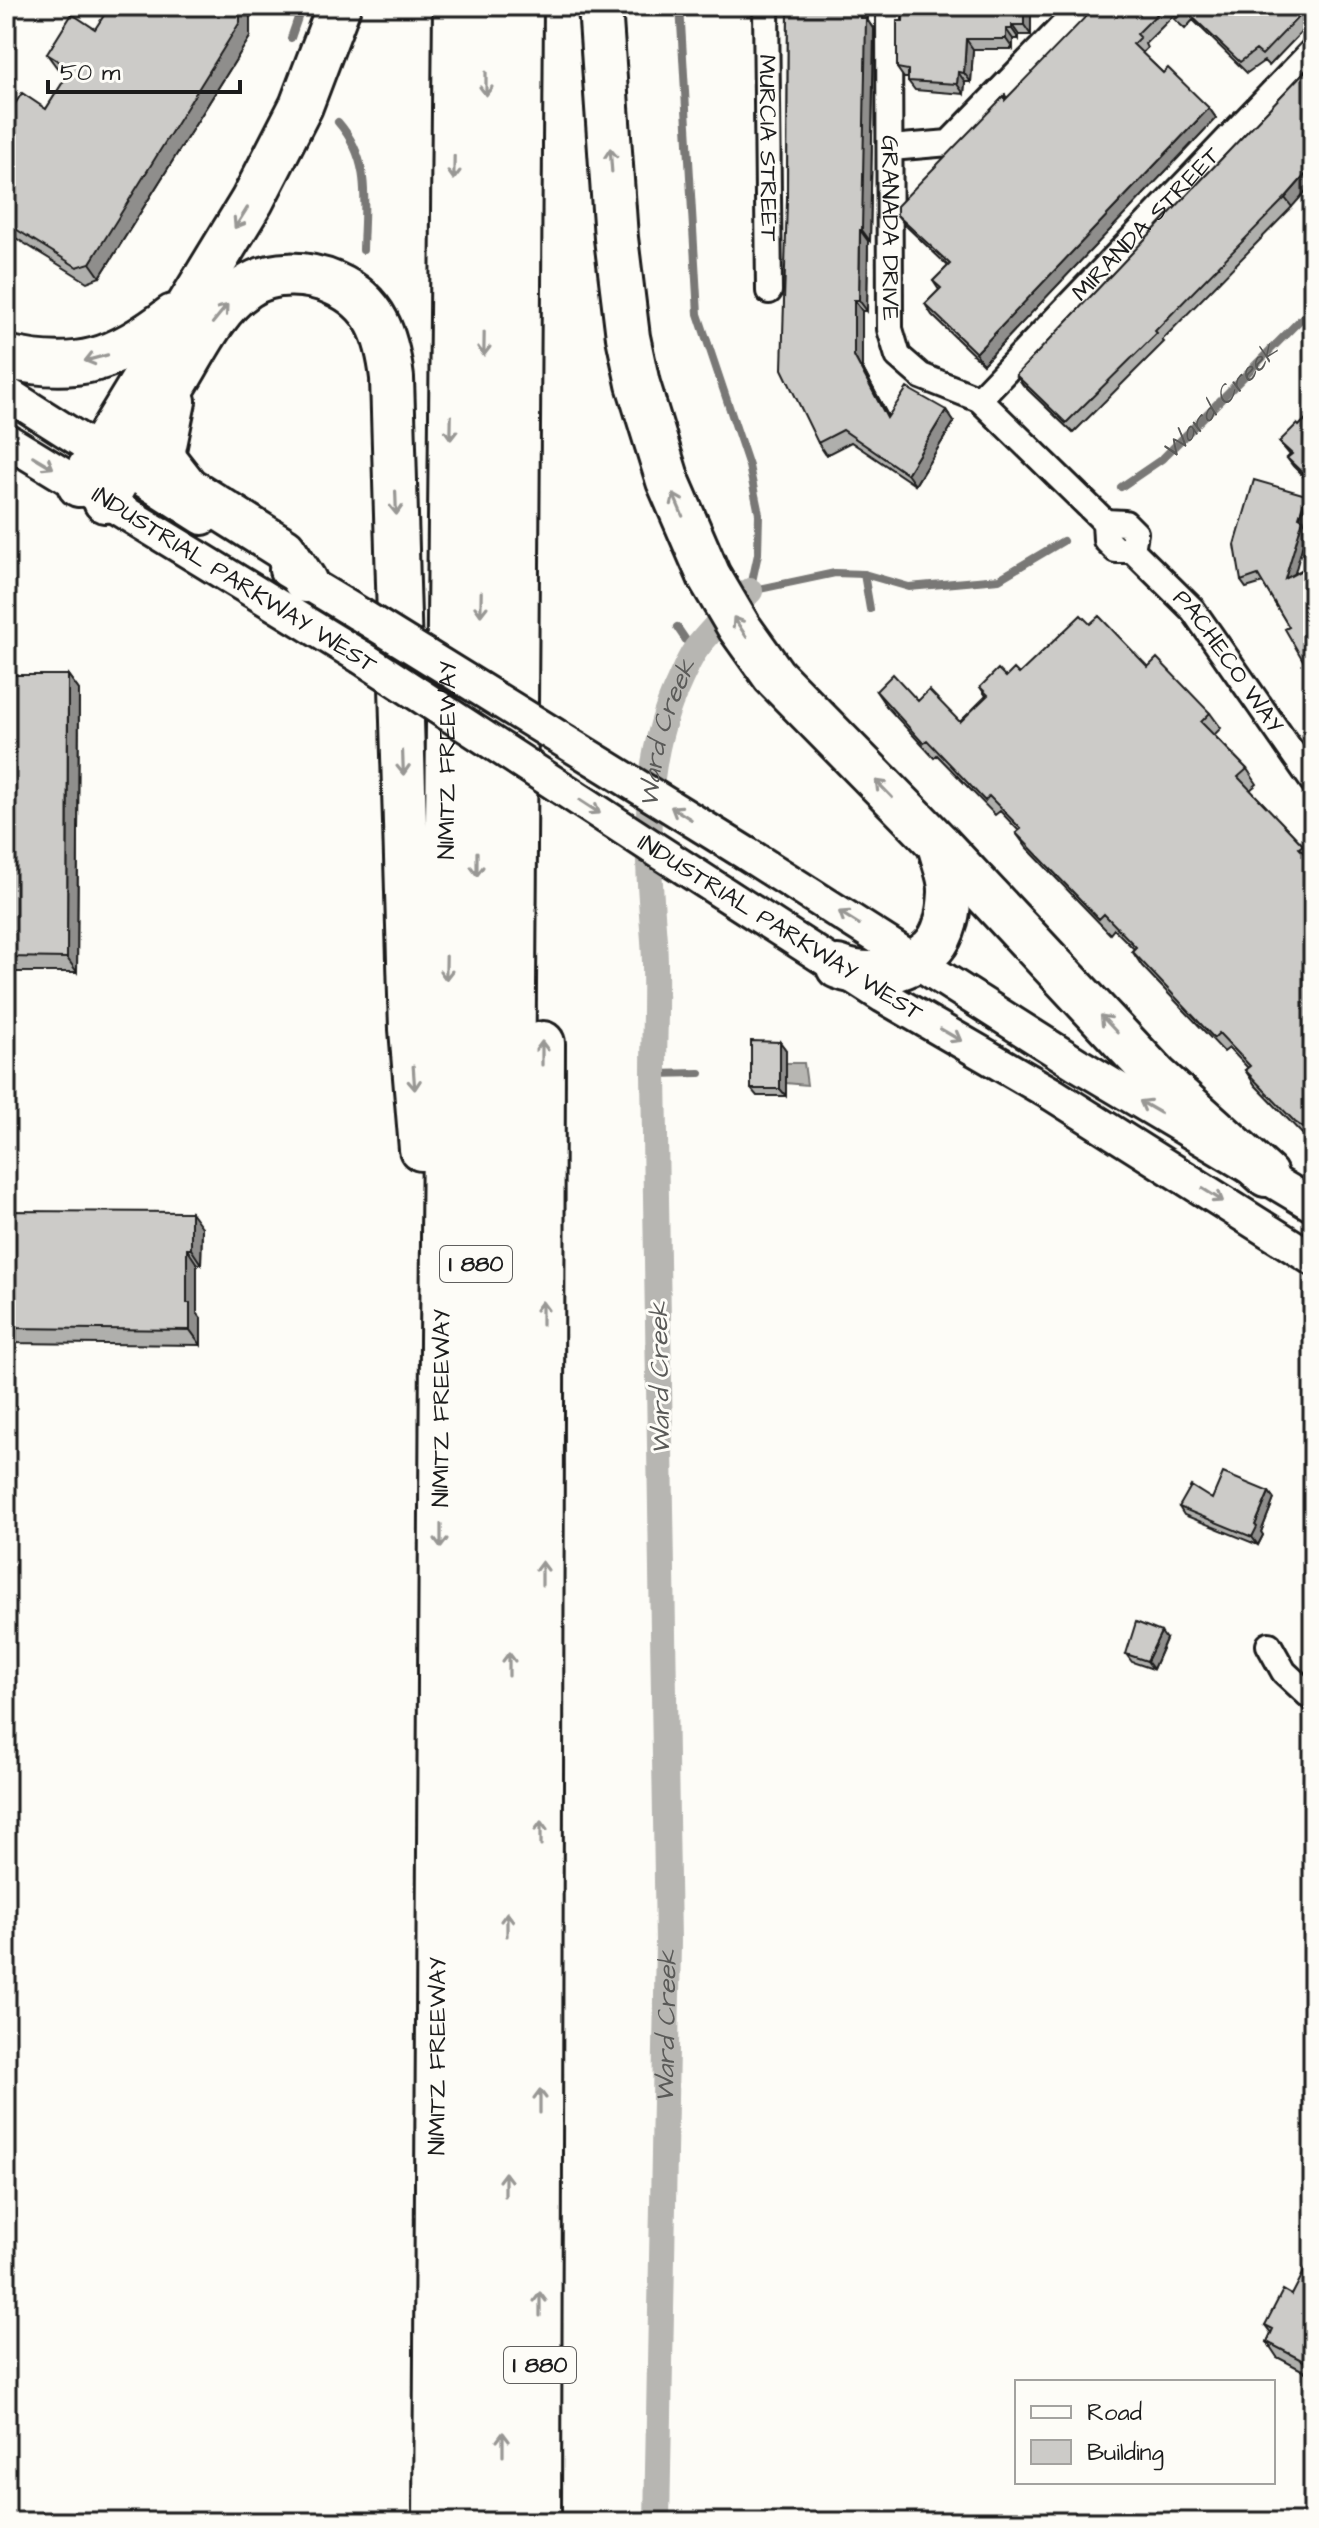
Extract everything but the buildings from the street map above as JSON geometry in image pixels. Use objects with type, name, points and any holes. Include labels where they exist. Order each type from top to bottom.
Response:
[{"type":"highway","points":[[102,477],[187,305],[252,201],[279,150],[306,93],[339,6]]},
{"type":"highway","name":"NIMITZ FREEWAY","points":[[435,2522],[455,6]]},
{"type":"highway","name":"I 880","points":[[465,2522],[487,6]]},
{"type":"highway","name":"I 880","points":[[503,2522],[521,6]]},
{"type":"highway","name":"I 880","points":[[539,2522],[543,657],[549,6]]},
{"type":"highway","points":[[600,6],[616,238],[628,337],[638,384],[668,481],[709,576],[739,627],[774,676],[939,844],[1156,1076],[1266,1175]]},
{"type":"highway","points":[[102,477],[178,380],[214,321],[247,287],[276,276],[312,276],[356,295],[372,312],[386,342],[394,404],[411,1029],[442,1341]]},
{"type":"highway","points":[[6,357],[62,365],[93,360],[121,351],[145,338],[187,305]]},
{"type":"highway","points":[[178,380],[164,450],[166,461],[187,488],[284,549],[305,581]]},
{"type":"highway","points":[[838,967],[853,973],[893,971],[931,950],[943,931],[950,889],[939,844]]},
{"type":"main road","name":"INDUSTRIAL PARKWAY WEST","points":[[6,393],[102,477],[361,657],[747,910],[1052,1094],[1313,1259]]},
{"type":"main road","name":"INDUSTRIAL PARKWAY WEST","points":[[6,440],[102,477],[305,581],[747,854],[1077,1064],[1313,1205]]},
{"type":"street","name":"MURCIA STREET","points":[[766,6],[769,291]]},
{"type":"street","name":"GRANADA DRIVE","points":[[889,6],[890,329],[898,356],[921,376],[979,399]]},
{"type":"street","points":[[891,148],[949,143],[1082,6]]},
{"type":"street","name":"MIRANDA STREET","points":[[979,399],[1313,50]]},
{"type":"street","name":"PACHECO WAY","points":[[979,399],[1105,522],[1125,523],[1135,533],[1132,550],[1193,610],[1313,782]]},
{"type":"street","points":[[1269,1645],[1284,1672],[1313,1699]]},
{"type":"shaded area","points":[[786,1063],[804,1063],[807,1085],[786,1083]]},
{"type":"waterway","points":[[291,38],[302,6]]},
{"type":"waterway","points":[[680,6],[698,314],[749,466],[759,514],[758,554],[750,591],[835,573],[864,574],[909,587],[999,579],[1063,541]]},
{"type":"waterway","points":[[338,122],[349,137],[361,167],[364,183],[363,250]]},
{"type":"waterway","name":"Ward Creek","points":[[1121,487],[1162,459],[1313,307]]},
{"type":"waterway","points":[[864,574],[870,609]]},
{"type":"waterway","name":"Ward Creek","points":[[657,2522],[668,1942],[655,973],[649,809],[652,776],[666,713],[685,669],[702,641],[750,591]]},
{"type":"waterway","points":[[677,627],[694,652]]},
{"type":"waterway","points":[[654,1074],[700,1073]]}]
